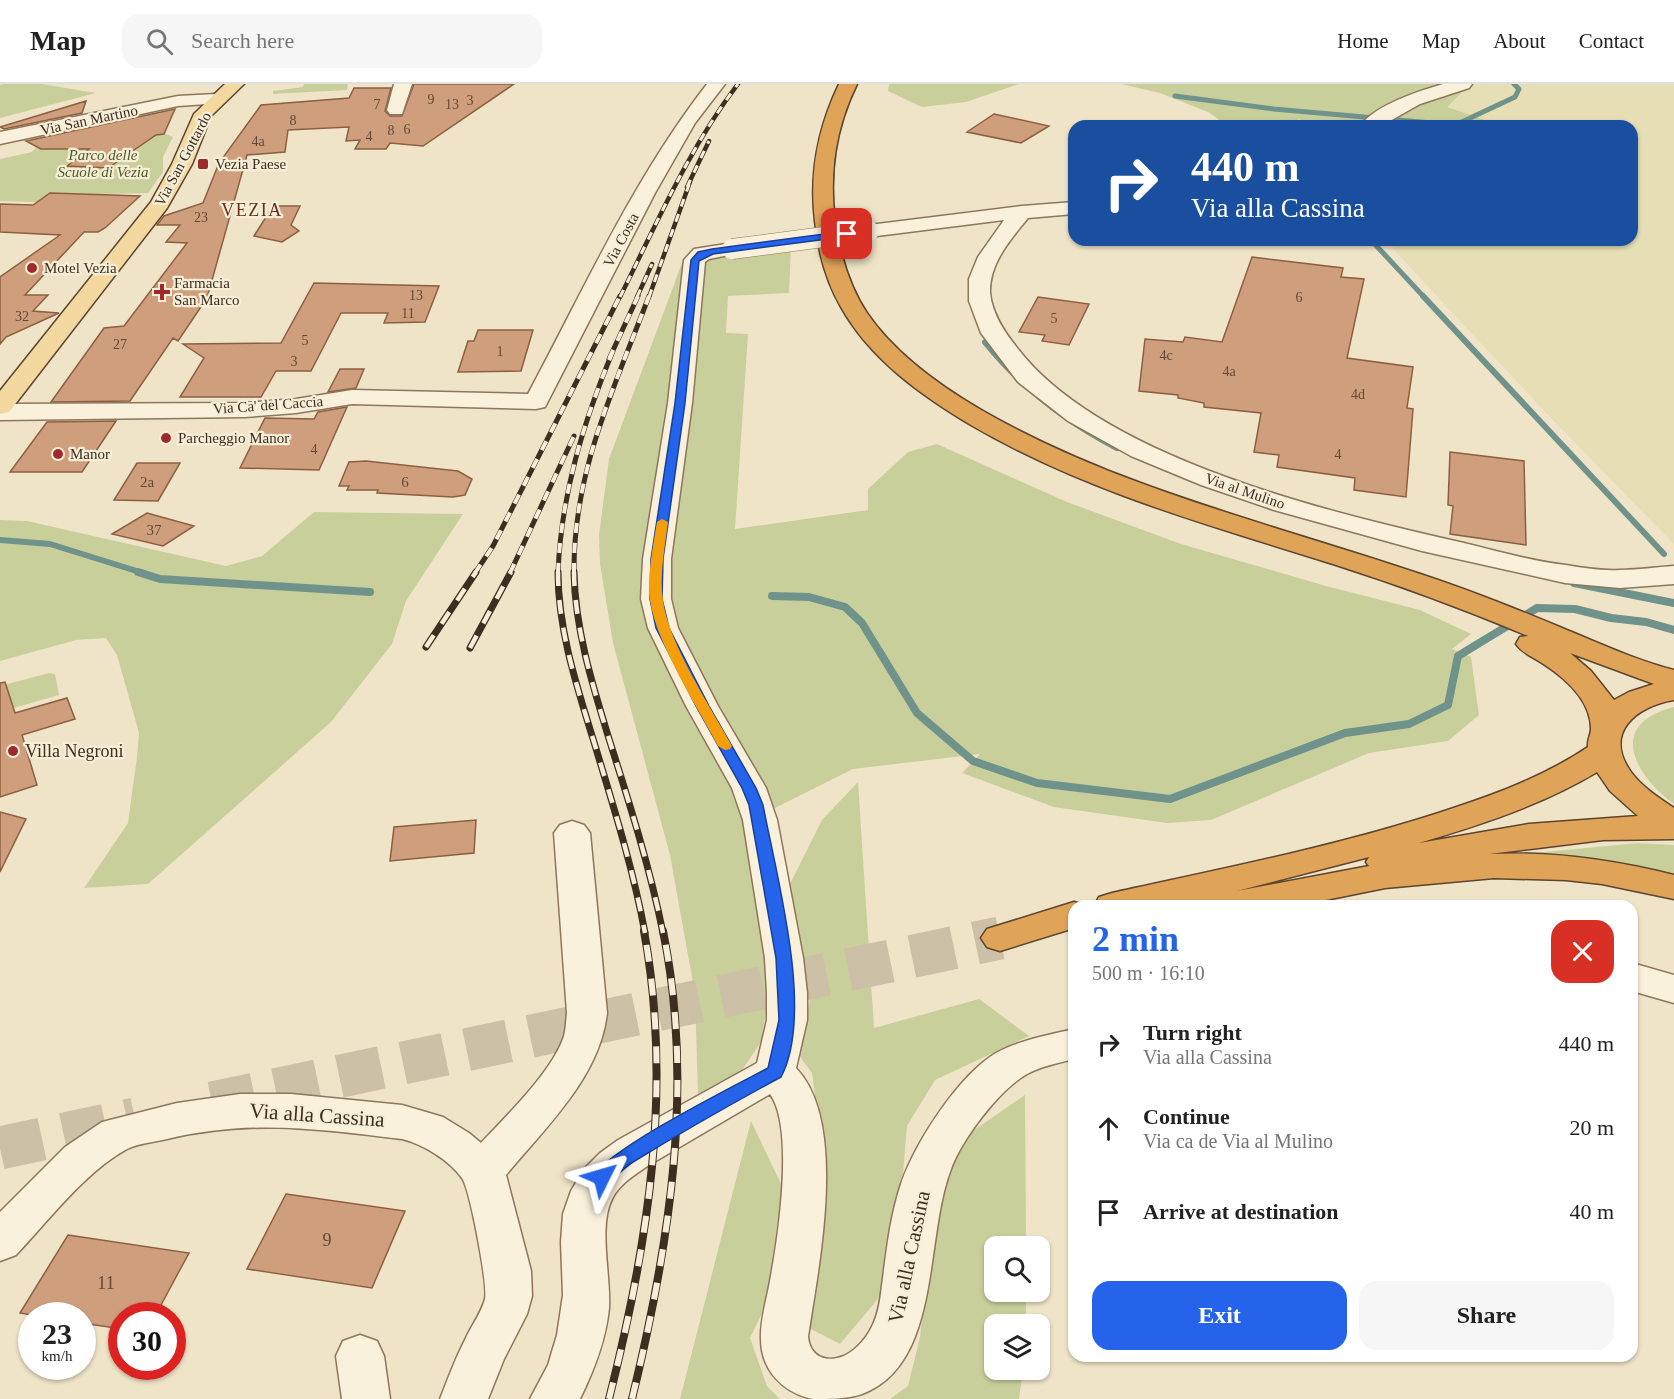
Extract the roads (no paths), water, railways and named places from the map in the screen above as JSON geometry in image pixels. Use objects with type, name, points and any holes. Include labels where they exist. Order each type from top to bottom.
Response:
[{"type":"highway","points":[[828,84],[814,112],[806,136],[801,163],[800,205],[808,252],[820,289],[842,328],[893,381],[967,432],[1043,471],[1131,507],[1449,601]]},
{"type":"highway","points":[[848,84],[833,115],[822,163],[822,193],[828,246],[840,283],[866,328],[904,367],[927,386],[983,423],[1057,461],[1097,478],[1449,601],[1540,639],[1674,680]]},
{"type":"highway","points":[[1540,639],[1553,656],[1577,675],[1600,706],[1606,740],[1616,775],[1630,791],[1674,823]]},
{"type":"highway","points":[[1139,900],[1396,840],[1548,786],[1581,769],[1606,740],[1618,711],[1649,695],[1674,690]]},
{"type":"highway","points":[[1202,900],[1330,872],[1492,842],[1604,830],[1674,828]]},
{"type":"highway","points":[[1265,900],[1383,876],[1486,865],[1576,867],[1674,887]]},
{"type":"highway","points":[[1068,917],[1000,938],[1068,929]]},
{"type":"main road","name":"Via San Gottardo","points":[[0,407],[160,204],[182,164],[201,118],[216,99],[235,84]]},
{"type":"street","points":[[396,110],[404,84]]},
{"type":"street","name":"Via Costa","points":[[536,402],[645,193],[687,122],[716,84]]},
{"type":"street","points":[[1378,120],[1437,91],[1463,84]]},
{"type":"street","name":"Via San Martino","points":[[0,138],[178,92],[216,99]]},
{"type":"street","points":[[554,1399],[569,1369],[585,1311],[585,1216],[587,1202],[597,1185],[618,1162],[700,1112],[775,1072],[788,1020],[784,958],[760,820],[749,788],[702,706],[663,628],[656,599],[657,559],[680,403],[695,260],[702,254],[732,249],[1022,212],[1068,208]]},
{"type":"street","name":"Via al Mulino","points":[[1022,212],[988,259],[979,290],[981,306],[999,345],[1023,374],[1082,419],[1125,443],[1201,477],[1315,514],[1421,543],[1563,574],[1618,579],[1674,575]]},
{"type":"street","name":"Via Ca' del Caccia","points":[[0,412],[245,410],[296,406],[352,397],[536,402]]},
{"type":"street","points":[[464,1399],[483,1352],[504,1314],[509,1296],[508,1270],[483,1171],[560,1078],[574,1058],[584,1037],[587,1013],[572,833]]},
{"type":"street","points":[[1638,979],[1674,988]]},
{"type":"street","name":"Via alla Cassina","points":[[775,1072],[791,1089],[803,1128],[803,1199],[800,1241],[786,1319],[786,1351],[791,1363],[802,1372],[819,1379],[837,1379],[853,1376],[869,1367],[891,1338],[903,1296],[921,1193],[941,1145],[960,1117],[991,1078],[1014,1062],[1068,1046]]},
{"type":"street","name":"Via alla Cassina","points":[[0,1242],[80,1159],[117,1134],[177,1120],[240,1110],[291,1110],[402,1122],[428,1129],[437,1134],[454,1145],[483,1171]]},
{"type":"waterway","points":[[1466,120],[1515,97],[1519,89],[1514,84]]},
{"type":"waterway","points":[[1175,96],[1274,109],[1398,120]]},
{"type":"waterway","points":[[1377,246],[1424,297]]},
{"type":"waterway","points":[[1423,296],[1664,554]]},
{"type":"waterway","points":[[985,342],[999,359],[1045,402],[1080,427],[1117,448]]},
{"type":"waterway","points":[[0,540],[50,544],[143,573]]},
{"type":"waterway","points":[[138,572],[160,579],[370,592]]},
{"type":"waterway","points":[[1574,583],[1674,603]]},
{"type":"waterway","points":[[772,596],[809,597],[845,607],[862,623],[917,713],[973,761],[1037,783],[1170,799],[1345,733],[1409,724],[1448,705],[1458,656],[1537,608],[1575,609],[1611,618],[1646,622],[1674,630]]},
{"type":"tunnel","points":[[212,1103],[1000,938]]},
{"type":"tunnel","points":[[0,1148],[135,1119]]},
{"type":"railway","points":[[620,297],[689,161],[704,134],[738,84]]},
{"type":"railway","points":[[687,187],[709,141]]},
{"type":"railway","points":[[649,297],[691,179]]},
{"type":"railway","points":[[637,297],[652,264]]},
{"type":"railway","points":[[475,573],[493,546],[620,296]]},
{"type":"railway","points":[[609,359],[638,296]]},
{"type":"railway","points":[[574,573],[580,500],[588,465],[598,431],[649,296]]},
{"type":"railway","points":[[558,573],[564,516],[575,460],[592,405],[613,351]]},
{"type":"railway","points":[[510,573],[574,436]]},
{"type":"railway","points":[[426,647],[476,572]]},
{"type":"railway","points":[[470,648],[511,572]]},
{"type":"railway","points":[[558,573],[561,615],[570,658],[622,837],[645,933]]},
{"type":"railway","points":[[574,573],[581,637],[586,658],[639,837],[663,933]]},
{"type":"railway","points":[[609,1399],[635,1283],[652,1166],[656,1108],[656,1049],[652,990],[644,931]]},
{"type":"railway","points":[[632,1399],[657,1284],[667,1225],[677,1108],[677,1049],[672,990],[663,931]]},
{"type":"place","name":"Vezia Paese","points":[[203,164]]},
{"type":"place","name":"Motel Vezia","points":[[32,268]]},
{"type":"place","name":"Farmacia San Marco","points":[[162,292]]},
{"type":"place","name":"Parcheggio Manor","points":[[166,438]]},
{"type":"place","name":"Manor","points":[[58,454]]},
{"type":"place","name":"Villa Negroni","points":[[13,751]]},
{"type":"district","name":"VEZIA","points":[[252,210]]},
{"type":"park label","name":"Parco delle Scuole di Vezia","points":[[103,164]]}]
